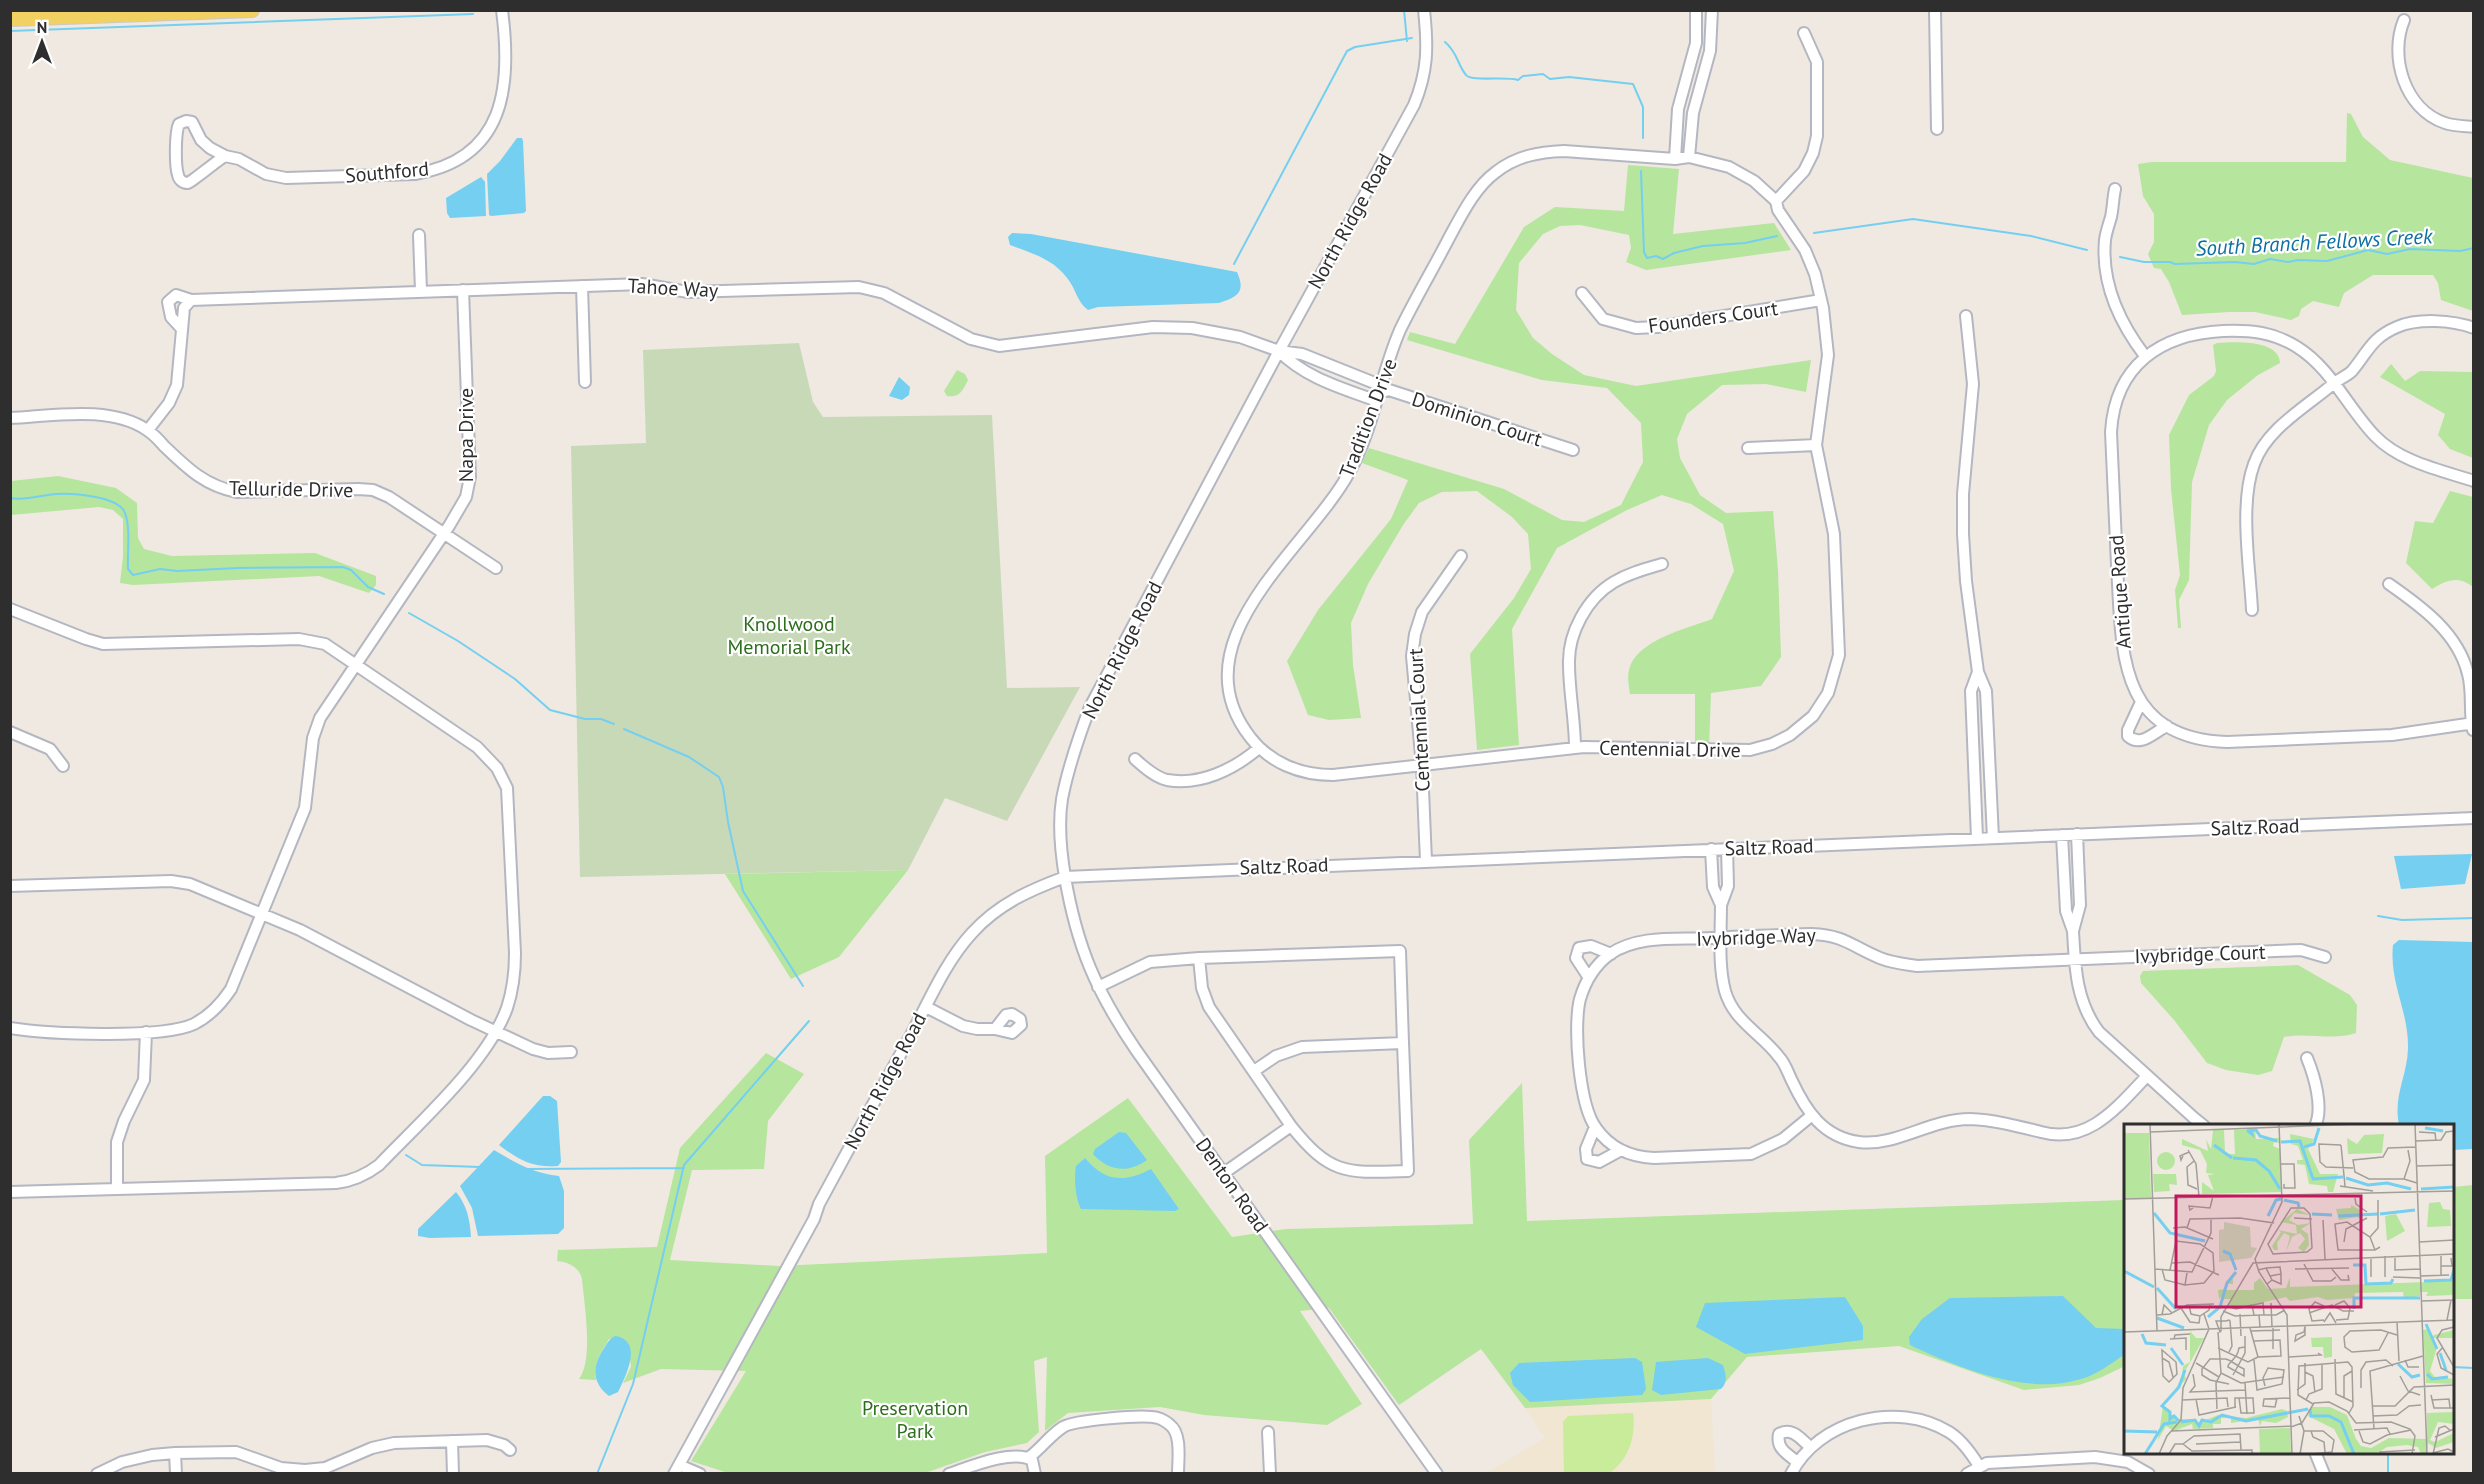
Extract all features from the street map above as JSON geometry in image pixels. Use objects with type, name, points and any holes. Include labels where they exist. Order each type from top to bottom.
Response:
[{"type":"main road","points":[[10,19],[252,10]]},
{"type":"street","name":"Southford","points":[[225,156],[208,167],[193,182],[186,183],[181,180],[177,174],[176,132],[179,124],[186,121],[192,122],[205,145],[225,156],[239,159],[266,174],[286,178],[415,174],[456,160],[484,136],[494,120],[503,96],[506,81],[502,10]]},
{"type":"street","name":"North Ridge Road","points":[[677,1469],[926,1006],[960,948],[991,914],[1027,892],[1065,877],[1061,838],[1062,801],[1077,743],[1090,707],[1279,351],[1414,105],[1423,84],[1427,63],[1424,10]]},
{"type":"street","points":[[1675,159],[1678,109],[1696,43],[1696,10]]},
{"type":"street","points":[[1689,157],[1693,113],[1710,51],[1712,10]]},
{"type":"street","points":[[1935,10],[1937,129]]},
{"type":"street","points":[[2404,20],[2398,33],[2397,51],[2399,68],[2413,98],[2427,112],[2444,123],[2474,127]]},
{"type":"street","points":[[1776,201],[1804,171],[1813,153],[1817,136],[1817,62],[1804,33]]},
{"type":"street","name":"Tradition Drive","points":[[1422,766],[1333,775],[1313,774],[1276,761],[1259,748],[1239,722],[1230,695],[1228,671],[1234,638],[1250,606],[1266,582],[1326,509],[1345,482],[1360,450],[1400,331],[1455,228],[1478,190],[1495,172],[1536,152],[1563,150],[1675,159],[1689,157]]},
{"type":"street","name":"Centennial Drive","points":[[1422,766],[1575,748],[1750,750],[1772,744],[1790,735],[1813,716],[1828,693],[1839,655],[1834,534],[1816,445],[1828,355],[1821,300],[1805,250],[1778,210],[1776,201],[1754,181],[1729,167],[1689,157]]},
{"type":"street","points":[[2115,189],[2105,237],[2104,259],[2107,281],[2118,315],[2127,333],[2145,356]]},
{"type":"street","points":[[419,235],[421,291]]},
{"type":"street","name":"Tahoe Way","points":[[182,329],[171,317],[168,303],[176,295],[191,300],[642,284],[688,292],[859,287],[884,293],[970,339],[985,344],[999,346],[1153,327],[1192,328],[1240,337],[1279,351]]},
{"type":"street","points":[[582,286],[585,381]]},
{"type":"street","name":"Napa Drive","points":[[10,1028],[37,1033],[146,1032],[186,1027],[203,1019],[217,1008],[231,989],[305,808],[315,729],[324,709],[402,597],[466,497],[470,477],[463,290]]},
{"type":"street","name":"Founders Court","points":[[1582,293],[1603,319],[1636,328],[1668,326],[1821,300]]},
{"type":"street","points":[[148,430],[169,403],[177,385],[184,308],[191,300]]},
{"type":"street","points":[[1965,316],[1973,384],[1970,439],[1963,494],[1963,534],[1966,581],[1978,672],[1986,691],[1993,838]]},
{"type":"street","points":[[2252,610],[2247,503],[2250,478],[2259,452],[2274,433],[2334,383],[2351,372],[2367,348],[2385,333],[2400,326],[2433,321],[2474,328]]},
{"type":"street","name":"Antique Road","points":[[2473,726],[2392,735],[2207,742],[2186,736],[2167,726],[2140,702],[2125,668],[2121,644],[2111,432],[2114,407],[2130,375],[2145,356],[2164,344],[2187,335],[2256,331],[2273,335],[2298,347],[2313,358],[2376,437],[2390,448],[2407,458],[2474,481]]},
{"type":"street","points":[[1279,351],[1302,354],[1380,393]]},
{"type":"street","points":[[1279,351],[1294,367],[1332,384],[1380,393]]},
{"type":"street","name":"Dominion Court","points":[[1380,393],[1389,390],[1573,450]]},
{"type":"street","name":"Telluride Drive","points":[[10,418],[102,415],[119,417],[148,430],[194,474],[207,483],[224,490],[237,492],[372,490],[389,497],[496,568]]},
{"type":"street","points":[[1748,448],[1816,445]]},
{"type":"street","name":"Centennial Court","points":[[1426,861],[1422,766],[1412,657],[1415,633],[1422,612],[1461,556]]},
{"type":"street","points":[[1575,748],[1569,656],[1574,634],[1581,618],[1597,596],[1612,583],[1630,573],[1662,564]]},
{"type":"street","points":[[2389,584],[2420,605],[2445,630],[2459,651],[2469,675],[2473,726]]},
{"type":"street","points":[[10,609],[98,643],[111,645],[299,639],[325,644],[356,664],[477,747],[492,761],[504,782],[509,804],[515,953],[511,992],[496,1032],[478,1060],[379,1165],[356,1179],[336,1183],[10,1192]]},
{"type":"street","points":[[1977,838],[1971,691],[1978,672]]},
{"type":"street","points":[[2140,702],[2128,730],[2128,736],[2133,741],[2140,742],[2167,726]]},
{"type":"street","points":[[1972,729],[1988,728]]},
{"type":"street","points":[[10,732],[50,749],[63,766]]},
{"type":"street","points":[[1135,759],[1165,780],[1185,780],[1209,777],[1224,772],[1259,748]]},
{"type":"street","name":"Saltz Road","points":[[1065,877],[2474,818]]},
{"type":"street","points":[[2073,930],[2080,905],[2077,834]]},
{"type":"street","points":[[2062,835],[2066,911],[2073,930],[2080,994],[2090,1020],[2099,1032],[2147,1076],[2204,1124]]},
{"type":"street","points":[[1727,848],[1728,886],[1721,905],[1725,991],[1734,1013],[1743,1024],[1772,1047],[1782,1059],[1811,1116],[1834,1134],[1863,1142],[1886,1141],[1936,1123],[1965,1119],[2001,1122],[2048,1134],[2065,1134],[2091,1127],[2104,1120],[2147,1076]]},
{"type":"street","points":[[1711,849],[1713,887],[1721,905]]},
{"type":"street","name":"Denton Road","points":[[1065,877],[1078,937],[1098,987],[1128,1039],[1437,1473]]},
{"type":"street","points":[[10,886],[171,881],[190,884],[340,950],[533,1049],[548,1053],[571,1052]]},
{"type":"street","name":"Ivybridge Way","points":[[1589,978],[1599,964],[1611,954],[1631,944],[1646,941],[1812,934],[1832,935],[1852,942],[1878,957],[1895,963],[1917,966],[2075,958]]},
{"type":"street","points":[[1611,954],[1592,946],[1579,948],[1576,958],[1589,978],[1580,999],[1578,1024],[1582,1095],[1595,1127],[1620,1150],[1641,1157],[1654,1158],[1751,1154],[1783,1139],[1811,1116]]},
{"type":"street","name":"Ivybridge Court","points":[[2075,958],[2301,950],[2325,957]]},
{"type":"street","points":[[1098,987],[1150,962],[1199,958],[1400,951],[1408,1171],[1358,1172],[1340,1168],[1314,1153],[1291,1126],[1209,1007],[1202,988],[1199,958]]},
{"type":"street","points":[[926,1006],[963,1026],[995,1029]]},
{"type":"street","points":[[117,1189],[117,1142],[124,1121],[144,1080],[146,1032]]},
{"type":"street","points":[[1254,1071],[1290,1049],[1402,1043]]},
{"type":"street","points":[[2307,1058],[2316,1079],[2318,1118],[2315,1124]]},
{"type":"street","points":[[1224,1173],[1291,1126]]},
{"type":"street","points":[[1595,1127],[1586,1149],[1587,1159],[1599,1162],[1620,1150]]},
{"type":"street","points":[[1028,1458],[1055,1433],[1073,1423],[1158,1418],[1172,1426],[1177,1436],[1178,1473]]},
{"type":"street","points":[[1791,1473],[1810,1447],[1829,1432],[1847,1424],[1872,1419],[1909,1419],[1931,1424],[1949,1432],[1967,1447],[1979,1466]]},
{"type":"street","points":[[1797,1462],[1780,1448],[1779,1434],[1791,1431],[1810,1447]]},
{"type":"street","points":[[1268,1432],[1270,1473]]},
{"type":"street","points":[[97,1473],[122,1462],[152,1455],[236,1452],[281,1468],[305,1470],[325,1468],[384,1445],[487,1440],[504,1445],[510,1450]]},
{"type":"street","points":[[452,1441],[453,1473]]},
{"type":"street","points":[[176,1454],[176,1473]]},
{"type":"street","points":[[2316,1454],[2324,1473]]},
{"type":"street","points":[[949,1473],[993,1460],[1022,1455],[1032,1460],[1035,1473]]},
{"type":"street","points":[[1967,1473],[1979,1466],[2009,1461],[2095,1457],[2130,1457],[2149,1473]]},
{"type":"street","points":[[677,1469],[700,1473]]},
{"type":"shaded area","points":[[1711,1399],[1715,1473],[1484,1474],[1545,1438],[1525,1408]]},
{"type":"green space","points":[[2347,113],[2351,114],[2363,137],[2390,160],[2473,178],[2473,311],[2441,300],[2438,283],[2433,275],[2373,275],[2344,293],[2339,307],[2313,301],[2301,309],[2299,316],[2291,320],[2255,312],[2182,315],[2169,282],[2161,269],[2154,268],[2148,254],[2154,242],[2154,214],[2143,196],[2138,164],[2152,162],[2346,162]]},
{"type":"green space","points":[[1628,165],[1679,169],[1673,234],[1774,223],[1791,250],[1646,270],[1626,262],[1631,248],[1629,235],[1580,225],[1560,226],[1543,234],[1519,263],[1516,310],[1533,338],[1584,375],[1636,386],[1811,360],[1806,392],[1766,384],[1722,385],[1687,414],[1677,439],[1680,458],[1700,495],[1726,513],[1773,511],[1781,657],[1761,686],[1711,693],[1709,747],[1695,746],[1695,694],[1630,694],[1628,673],[1641,651],[1663,637],[1712,619],[1734,571],[1723,524],[1691,504],[1662,495],[1627,510],[1557,548],[1512,629],[1519,745],[1477,750],[1470,654],[1514,598],[1531,569],[1528,534],[1512,517],[1477,491],[1442,492],[1419,503],[1403,525],[1368,584],[1351,623],[1353,665],[1361,718],[1329,720],[1308,715],[1287,661],[1318,610],[1391,519],[1408,480],[1362,463],[1369,448],[1504,489],[1562,520],[1584,522],[1621,505],[1643,462],[1641,423],[1607,388],[1542,380],[1407,340],[1410,332],[1455,344],[1524,227],[1555,207],[1624,211]]},
{"type":"green space","name":"Knollwood Memorial Park","points":[[799,343],[813,402],[823,417],[992,415],[1007,688],[1080,687],[1007,821],[945,798],[908,870],[580,877],[571,446],[646,443],[643,350]]},
{"type":"green space","points":[[2217,343],[2264,346],[2278,355],[2280,363],[2258,375],[2227,400],[2209,425],[2192,482],[2189,580],[2179,600],[2181,628],[2178,628],[2175,590],[2180,575],[2171,489],[2169,435],[2189,395],[2214,376],[2216,371],[2213,345]]},
{"type":"green space","points":[[2391,364],[2405,381],[2420,371],[2473,372],[2473,458],[2450,449],[2438,435],[2445,414],[2380,377]]},
{"type":"green space","points":[[957,370],[965,374],[968,380],[958,394],[947,396],[944,391]]},
{"type":"green space","points":[[58,476],[116,488],[137,503],[138,538],[144,549],[172,556],[315,553],[376,576],[376,585],[369,593],[319,576],[133,585],[120,583],[123,519],[113,510],[99,507],[11,515],[11,481]]},
{"type":"green space","points":[[2450,491],[2473,497],[2473,587],[2463,581],[2453,580],[2432,589],[2406,563],[2415,521],[2433,523]]},
{"type":"green space","points":[[908,870],[839,957],[791,979],[725,874]]},
{"type":"green space","points":[[2298,965],[2350,995],[2357,1005],[2356,1033],[2338,1036],[2284,1037],[2272,1071],[2258,1075],[2226,1070],[2207,1063],[2174,1020],[2141,983],[2140,976],[2143,971]]},
{"type":"green space","name":"Preservation Park","points":[[766,1053],[804,1074],[768,1121],[764,1169],[692,1170],[670,1260],[779,1266],[1047,1253],[1045,1156],[1128,1098],[1232,1237],[1286,1229],[1473,1224],[1469,1140],[1522,1083],[1527,1221],[2124,1200],[2124,1366],[2079,1385],[2024,1390],[1899,1346],[1747,1357],[1711,1399],[1525,1408],[1481,1349],[1399,1405],[1329,1308],[1300,1311],[1362,1404],[1327,1425],[1204,1415],[1160,1407],[1068,1413],[1045,1431],[1047,1357],[1034,1361],[1039,1432],[1027,1443],[985,1452],[925,1473],[728,1473],[691,1461],[746,1371],[661,1369],[623,1383],[631,1367],[628,1342],[609,1339],[597,1363],[596,1380],[579,1379],[584,1370],[587,1345],[582,1279],[579,1271],[573,1266],[557,1261],[558,1250],[657,1247],[680,1148]]},
{"type":"green space","points":[[2473,1185],[2473,1299],[2454,1299],[2454,1187]]},
{"type":"green space","points":[[1633,1413],[1630,1447],[1616,1468],[1609,1473],[1564,1473],[1563,1422],[1568,1416]]},
{"type":"water","points":[[517,138],[522,138],[523,141],[526,211],[491,216],[489,215],[487,174]]},
{"type":"water","points":[[481,177],[485,182],[486,216],[450,218],[447,213],[446,198]]},
{"type":"water","points":[[1012,233],[1031,234],[1237,272],[1241,284],[1240,289],[1235,296],[1219,303],[1098,307],[1088,310],[1058,268],[1028,251],[1010,245],[1008,237]]},
{"type":"water","points":[[899,377],[910,387],[909,395],[902,400],[889,396]]},
{"type":"water","points":[[2472,854],[2465,884],[2401,889],[2394,856]]},
{"type":"water","points":[[2399,940],[2473,942],[2473,1149],[2454,1150],[2454,1124],[2399,1124],[2399,1096],[2408,1049],[2406,1022],[2394,972],[2393,945]]},
{"type":"water","points":[[543,1096],[550,1096],[557,1101],[561,1162],[558,1166],[541,1166],[526,1162],[499,1145]]},
{"type":"water","points":[[1119,1132],[1126,1133],[1147,1160],[1133,1167],[1119,1169],[1099,1160],[1093,1154],[1095,1149]]},
{"type":"water","points":[[494,1150],[533,1170],[559,1176],[564,1191],[564,1228],[558,1234],[478,1236],[472,1208],[460,1186]]},
{"type":"water","points":[[1085,1158],[1100,1172],[1115,1178],[1132,1177],[1151,1169],[1179,1209],[1175,1211],[1081,1209],[1076,1193],[1075,1171],[1076,1166]]},
{"type":"water","points":[[456,1192],[467,1213],[471,1237],[418,1236],[418,1229]]},
{"type":"water","points":[[2063,1296],[2096,1328],[2124,1329],[2124,1355],[2087,1377],[2060,1383],[2016,1382],[1971,1370],[1910,1345],[1909,1337],[1922,1319],[1950,1298]]},
{"type":"water","points":[[1845,1297],[1863,1326],[1863,1340],[1745,1354],[1696,1327],[1705,1303]]},
{"type":"water","points":[[615,1336],[624,1339],[631,1351],[628,1368],[618,1392],[609,1396],[599,1386],[596,1369],[599,1356]]},
{"type":"water","points":[[1635,1358],[1642,1362],[1646,1389],[1642,1395],[1530,1402],[1513,1385],[1510,1373],[1519,1363]]},
{"type":"water","points":[[1708,1358],[1723,1365],[1726,1378],[1721,1389],[1661,1395],[1652,1390],[1656,1362]]},
{"type":"waterway","points":[[532,11],[551,10]]},
{"type":"waterway","name":"South Branch Fellows Creek","points":[[1404,10],[1407,41]]},
{"type":"waterway","points":[[10,31],[473,14]]},
{"type":"waterway","points":[[1234,264],[1347,51],[1355,47],[1412,38]]},
{"type":"waterway","name":"South Branch Fellows Creek","points":[[1445,42],[1469,77],[1518,80],[1523,76],[1543,74],[1550,79],[1569,77],[1633,84],[1643,107],[1643,138]]},
{"type":"waterway","name":"South Branch Fellows Creek","points":[[1641,171],[1644,252],[1647,258],[1656,256],[1663,259],[1674,253],[1703,246],[1745,243],[1777,236]]},
{"type":"waterway","name":"South Branch Fellows Creek","points":[[1814,233],[1913,219],[2031,236],[2087,250]]},
{"type":"waterway","name":"South Branch Fellows Creek","points":[[2120,257],[2144,262],[2175,264],[2235,262],[2254,264],[2270,259],[2288,262],[2327,261],[2368,250],[2387,254],[2410,249],[2460,251],[2474,248]]},
{"type":"waterway","points":[[10,498],[73,494],[105,499],[121,507],[127,520],[128,569],[133,575],[160,569],[177,571],[343,567],[351,570],[368,587],[384,594]]},
{"type":"waterway","points":[[409,613],[458,641],[515,679],[550,710],[585,719],[601,719],[614,724]]},
{"type":"waterway","points":[[624,729],[689,757],[719,777],[723,787],[743,891],[803,986]]},
{"type":"waterway","points":[[2378,916],[2402,920],[2474,918]]},
{"type":"waterway","points":[[597,1474],[633,1384],[684,1165],[809,1021]]},
{"type":"waterway","points":[[406,1155],[422,1165],[480,1167]]},
{"type":"waterway","points":[[525,1169],[684,1168]]},
{"type":"waterway","points":[[2454,1367],[2474,1368]]},
{"type":"waterway","points":[[2388,1454],[2388,1474]]}]
